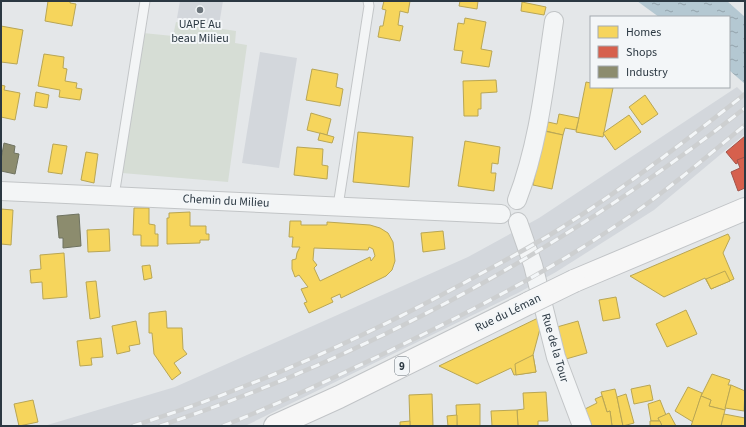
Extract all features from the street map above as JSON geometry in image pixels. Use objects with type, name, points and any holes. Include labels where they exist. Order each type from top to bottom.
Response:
[{"type":"main road","name":"Rue du Léman","points":[[275,426],[339,397],[574,281],[745,209]]},
{"type":"street","points":[[518,200],[537,131],[554,21]]},
{"type":"street","name":"Chemin du Milieu","points":[[1,191],[501,214]]},
{"type":"street","points":[[513,199],[518,200],[522,203],[525,210],[523,217],[518,222],[508,223],[501,214],[501,208],[505,202],[513,199]]},
{"type":"street","name":"Rue de la Tour","points":[[518,222],[533,265],[556,357],[582,426]]},
{"type":"lane","points":[[114,196],[145,1]]},
{"type":"lane","points":[[338,206],[369,6],[368,1]]},
{"type":"shaded area","name":"UAPE Au beau Milieu","points":[[180,1],[223,1],[219,25],[177,18]]},
{"type":"shaded area","points":[[176,22],[236,31],[235,43],[247,45],[228,182],[122,173],[143,33],[173,36]]},
{"type":"shaded area","points":[[260,52],[297,58],[279,168],[242,163]]},
{"type":"shaded area","points":[[737,87],[745,95],[745,134],[654,210],[556,272],[518,293],[245,426],[44,426],[175,387],[468,257],[539,218]]},
{"type":"water","points":[[637,1],[727,1],[745,17],[745,84],[730,71],[730,16],[658,16]]},
{"type":"building: Homes","points":[[48,1],[70,1],[70,3],[76,4],[72,26],[45,21]]},
{"type":"building: Homes","points":[[384,1],[410,1],[408,13],[400,11],[398,25],[403,26],[400,41],[378,37],[380,26],[383,26],[386,10],[382,9]]},
{"type":"building: Homes","points":[[460,1],[478,1],[477,9],[459,6]]},
{"type":"building: Homes","points":[[522,2],[546,7],[544,15],[521,11]]},
{"type":"building: Homes","points":[[465,18],[486,22],[481,49],[492,51],[489,67],[461,63],[463,51],[454,50],[458,23],[464,24]]},
{"type":"building: Homes","points":[[1,26],[23,30],[17,64],[1,62]]},
{"type":"building: Homes","points":[[44,54],[64,57],[63,68],[67,69],[65,81],[77,83],[76,88],[82,89],[80,100],[59,97],[60,90],[38,86]]},
{"type":"building: Homes","points":[[312,69],[338,74],[336,87],[343,89],[340,106],[306,100]]},
{"type":"building: Homes","points":[[496,80],[497,92],[481,93],[481,109],[478,109],[478,116],[464,116],[463,81]]},
{"type":"building: Homes","points":[[586,82],[590,83],[590,88],[613,88],[603,137],[576,132]]},
{"type":"building: Homes","points":[[1,85],[5,86],[4,90],[20,93],[15,120],[1,117]]},
{"type":"building: Homes","points":[[36,92],[49,95],[47,108],[34,106]]},
{"type":"building: Homes","points":[[645,95],[658,114],[642,125],[629,107]]},
{"type":"building: Homes","points":[[311,113],[331,119],[327,135],[307,130]]},
{"type":"building: Homes","points":[[559,114],[579,118],[576,130],[565,128],[563,135],[546,131],[548,122],[557,124]]},
{"type":"building: Homes","points":[[629,115],[641,132],[615,150],[603,133]]},
{"type":"building: Homes","points":[[544,131],[563,135],[552,189],[533,185]]},
{"type":"building: Homes","points":[[358,132],[413,137],[409,187],[353,182]]},
{"type":"building: Homes","points":[[320,133],[334,137],[332,143],[318,140]]},
{"type":"building: Homes","points":[[465,141],[500,147],[498,164],[492,163],[491,173],[496,173],[494,191],[458,186]]},
{"type":"building: Homes","points":[[53,144],[67,146],[62,174],[48,172]]},
{"type":"building: Homes","points":[[297,147],[323,149],[322,165],[328,166],[327,179],[294,175]]},
{"type":"building: Homes","points":[[86,152],[98,154],[94,183],[81,180]]},
{"type":"building: Homes","points":[[134,208],[149,208],[149,224],[155,225],[155,234],[158,234],[158,246],[141,246],[141,235],[133,235]]},
{"type":"building: Homes","points":[[1,209],[13,210],[11,245],[1,244]]},
{"type":"building: Homes","points":[[190,212],[190,226],[206,226],[206,234],[209,234],[209,240],[200,240],[200,243],[167,244],[167,218],[169,218],[169,213]]},
{"type":"building: Homes","points":[[290,221],[301,221],[301,225],[327,225],[327,222],[370,225],[380,228],[388,233],[393,242],[395,261],[392,270],[386,276],[341,298],[340,294],[331,298],[333,302],[309,313],[304,303],[307,302],[301,289],[308,287],[299,275],[295,277],[292,269],[292,260],[296,259],[300,247],[292,247],[293,237],[289,237]],"holes":[[[369,247],[373,249],[375,256],[371,261],[370,257],[320,281],[314,268],[317,265],[313,260],[314,248],[368,250]]]},
{"type":"building: Homes","points":[[109,229],[110,251],[88,252],[87,230]]},
{"type":"building: Homes","points":[[443,231],[445,249],[423,252],[421,233]]},
{"type":"building: Homes","points":[[728,234],[730,238],[723,253],[734,279],[711,289],[705,278],[664,297],[630,276]]},
{"type":"building: Homes","points":[[64,253],[67,297],[43,299],[42,282],[31,283],[30,270],[41,269],[40,255]]},
{"type":"building: Homes","points":[[150,265],[152,278],[144,280],[142,266]]},
{"type":"building: Homes","points":[[725,271],[730,281],[711,289],[706,279]]},
{"type":"building: Homes","points":[[96,281],[100,317],[90,319],[86,282]]},
{"type":"building: Homes","points":[[616,297],[620,318],[603,321],[599,300]]},
{"type":"building: Homes","points":[[686,310],[697,334],[667,347],[656,324]]},
{"type":"building: Homes","points":[[166,311],[167,328],[182,328],[183,349],[187,354],[174,363],[181,373],[172,380],[154,354],[152,333],[149,333],[149,313]]},
{"type":"building: Homes","points":[[538,318],[541,325],[533,355],[536,372],[514,375],[511,368],[477,384],[439,366]]},
{"type":"building: Homes","points":[[136,321],[140,344],[129,346],[130,351],[117,354],[112,326]]},
{"type":"building: Homes","points":[[578,321],[587,353],[566,359],[557,327]]},
{"type":"building: Homes","points":[[101,338],[103,357],[91,358],[92,365],[80,366],[77,341]]},
{"type":"building: Homes","points":[[533,355],[536,372],[516,375],[515,364]]},
{"type":"building: Homes","points":[[712,374],[730,380],[728,385],[731,385],[725,410],[709,406],[711,400],[701,396]]},
{"type":"building: Homes","points":[[650,385],[653,400],[634,404],[631,389]]},
{"type":"building: Homes","points":[[731,385],[745,391],[744,411],[725,408]]},
{"type":"building: Homes","points":[[688,387],[702,393],[693,422],[675,411]]},
{"type":"building: Homes","points":[[615,389],[623,426],[612,426],[610,411],[607,412],[601,392]]},
{"type":"building: Homes","points":[[546,392],[548,421],[538,421],[538,426],[518,426],[517,410],[524,409],[523,393]]},
{"type":"building: Homes","points":[[432,394],[433,426],[410,426],[409,395]]},
{"type":"building: Homes","points":[[626,394],[634,423],[623,426],[617,397]]},
{"type":"building: Homes","points":[[602,396],[607,412],[610,411],[612,426],[592,426],[585,409],[597,403],[595,399]]},
{"type":"building: Homes","points":[[701,396],[711,400],[709,406],[725,410],[721,426],[691,426]]},
{"type":"building: Homes","points":[[33,400],[38,422],[19,426],[14,404]]},
{"type":"building: Homes","points":[[660,400],[666,415],[658,418],[660,421],[651,421],[648,404]]},
{"type":"building: Homes","points":[[480,404],[480,426],[457,426],[456,405]]},
{"type":"building: Homes","points":[[517,410],[518,426],[492,426],[491,411]]},
{"type":"building: Homes","points":[[669,413],[676,426],[662,426],[658,418]]},
{"type":"building: Homes","points":[[724,414],[745,418],[745,426],[721,426]]},
{"type":"building: Homes","points":[[457,415],[457,426],[448,426],[447,416]]},
{"type":"building: Homes","points":[[410,421],[410,426],[400,426],[400,422]]},
{"type":"building: Homes","points":[[650,421],[660,421],[662,426],[650,426]]},
{"type":"building: Shops","points":[[745,136],[745,158],[736,164],[726,152]]},
{"type":"building: Shops","points":[[745,157],[745,188],[738,191],[731,172],[740,168],[737,160]]},
{"type":"building: Industry","points":[[4,143],[15,146],[14,153],[19,154],[15,174],[1,171],[1,159]]},
{"type":"building: Industry","points":[[79,214],[81,246],[63,248],[63,238],[59,238],[57,216]]},
{"type":"railway","points":[[133,426],[218,397],[301,363],[382,325],[462,284],[543,239],[592,208],[702,128],[745,94]]},
{"type":"railway","points":[[160,426],[239,398],[316,366],[392,331],[466,292],[538,251],[609,206],[678,158],[745,108]]},
{"type":"railway","points":[[223,426],[299,394],[373,359],[473,309],[548,268],[596,239],[636,212],[684,176],[745,125]]},
{"type":"place","name":"UAPE Au beau Milieu","points":[[200,10]]}]
